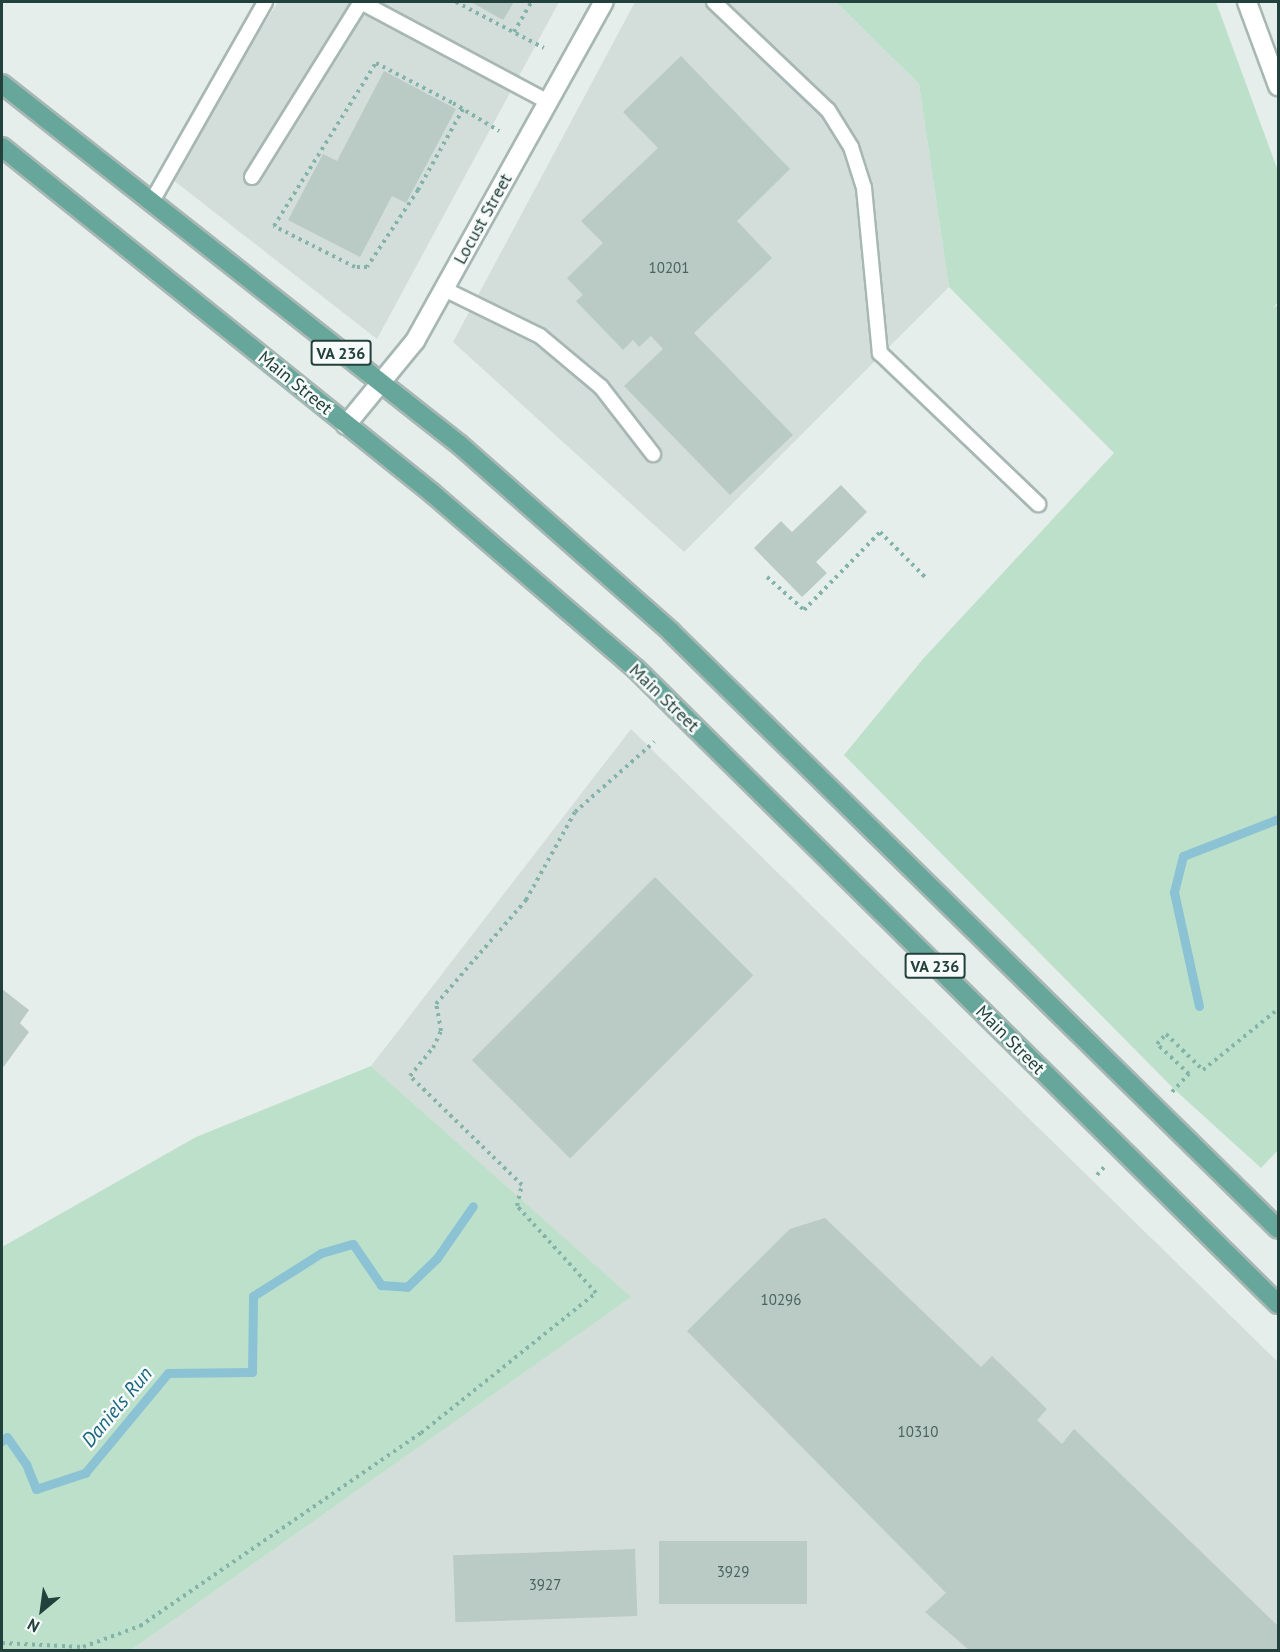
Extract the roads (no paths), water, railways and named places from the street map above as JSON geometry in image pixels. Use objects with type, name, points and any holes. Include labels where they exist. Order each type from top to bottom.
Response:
[{"type":"main road","name":"VA 236","points":[[2,84],[460,445],[671,632],[1278,1229]]},
{"type":"main road","name":"Main Street","points":[[2,147],[346,425],[636,669],[1278,1304]]},
{"type":"street","name":"Locust Street","points":[[346,425],[415,341],[604,2]]},
{"type":"street","points":[[1247,2],[1274,62],[1278,86]]},
{"type":"lane","points":[[151,203],[265,2]]},
{"type":"lane","points":[[252,177],[361,2],[548,102]]},
{"type":"lane","points":[[714,2],[828,110],[851,147],[864,188],[880,353],[1038,504]]},
{"type":"lane","points":[[444,289],[540,336],[601,387],[653,454]]},
{"type":"waterway","name":"Daniels Run","points":[[1199,1006],[1174,892],[1183,856],[1278,819]]},
{"type":"waterway","name":"Daniels Run","points":[[2,1441],[7,1437],[26,1464],[36,1489],[85,1473],[168,1373],[252,1372],[253,1296],[321,1253],[353,1244],[381,1285],[407,1287],[437,1258],[473,1206]]}]
